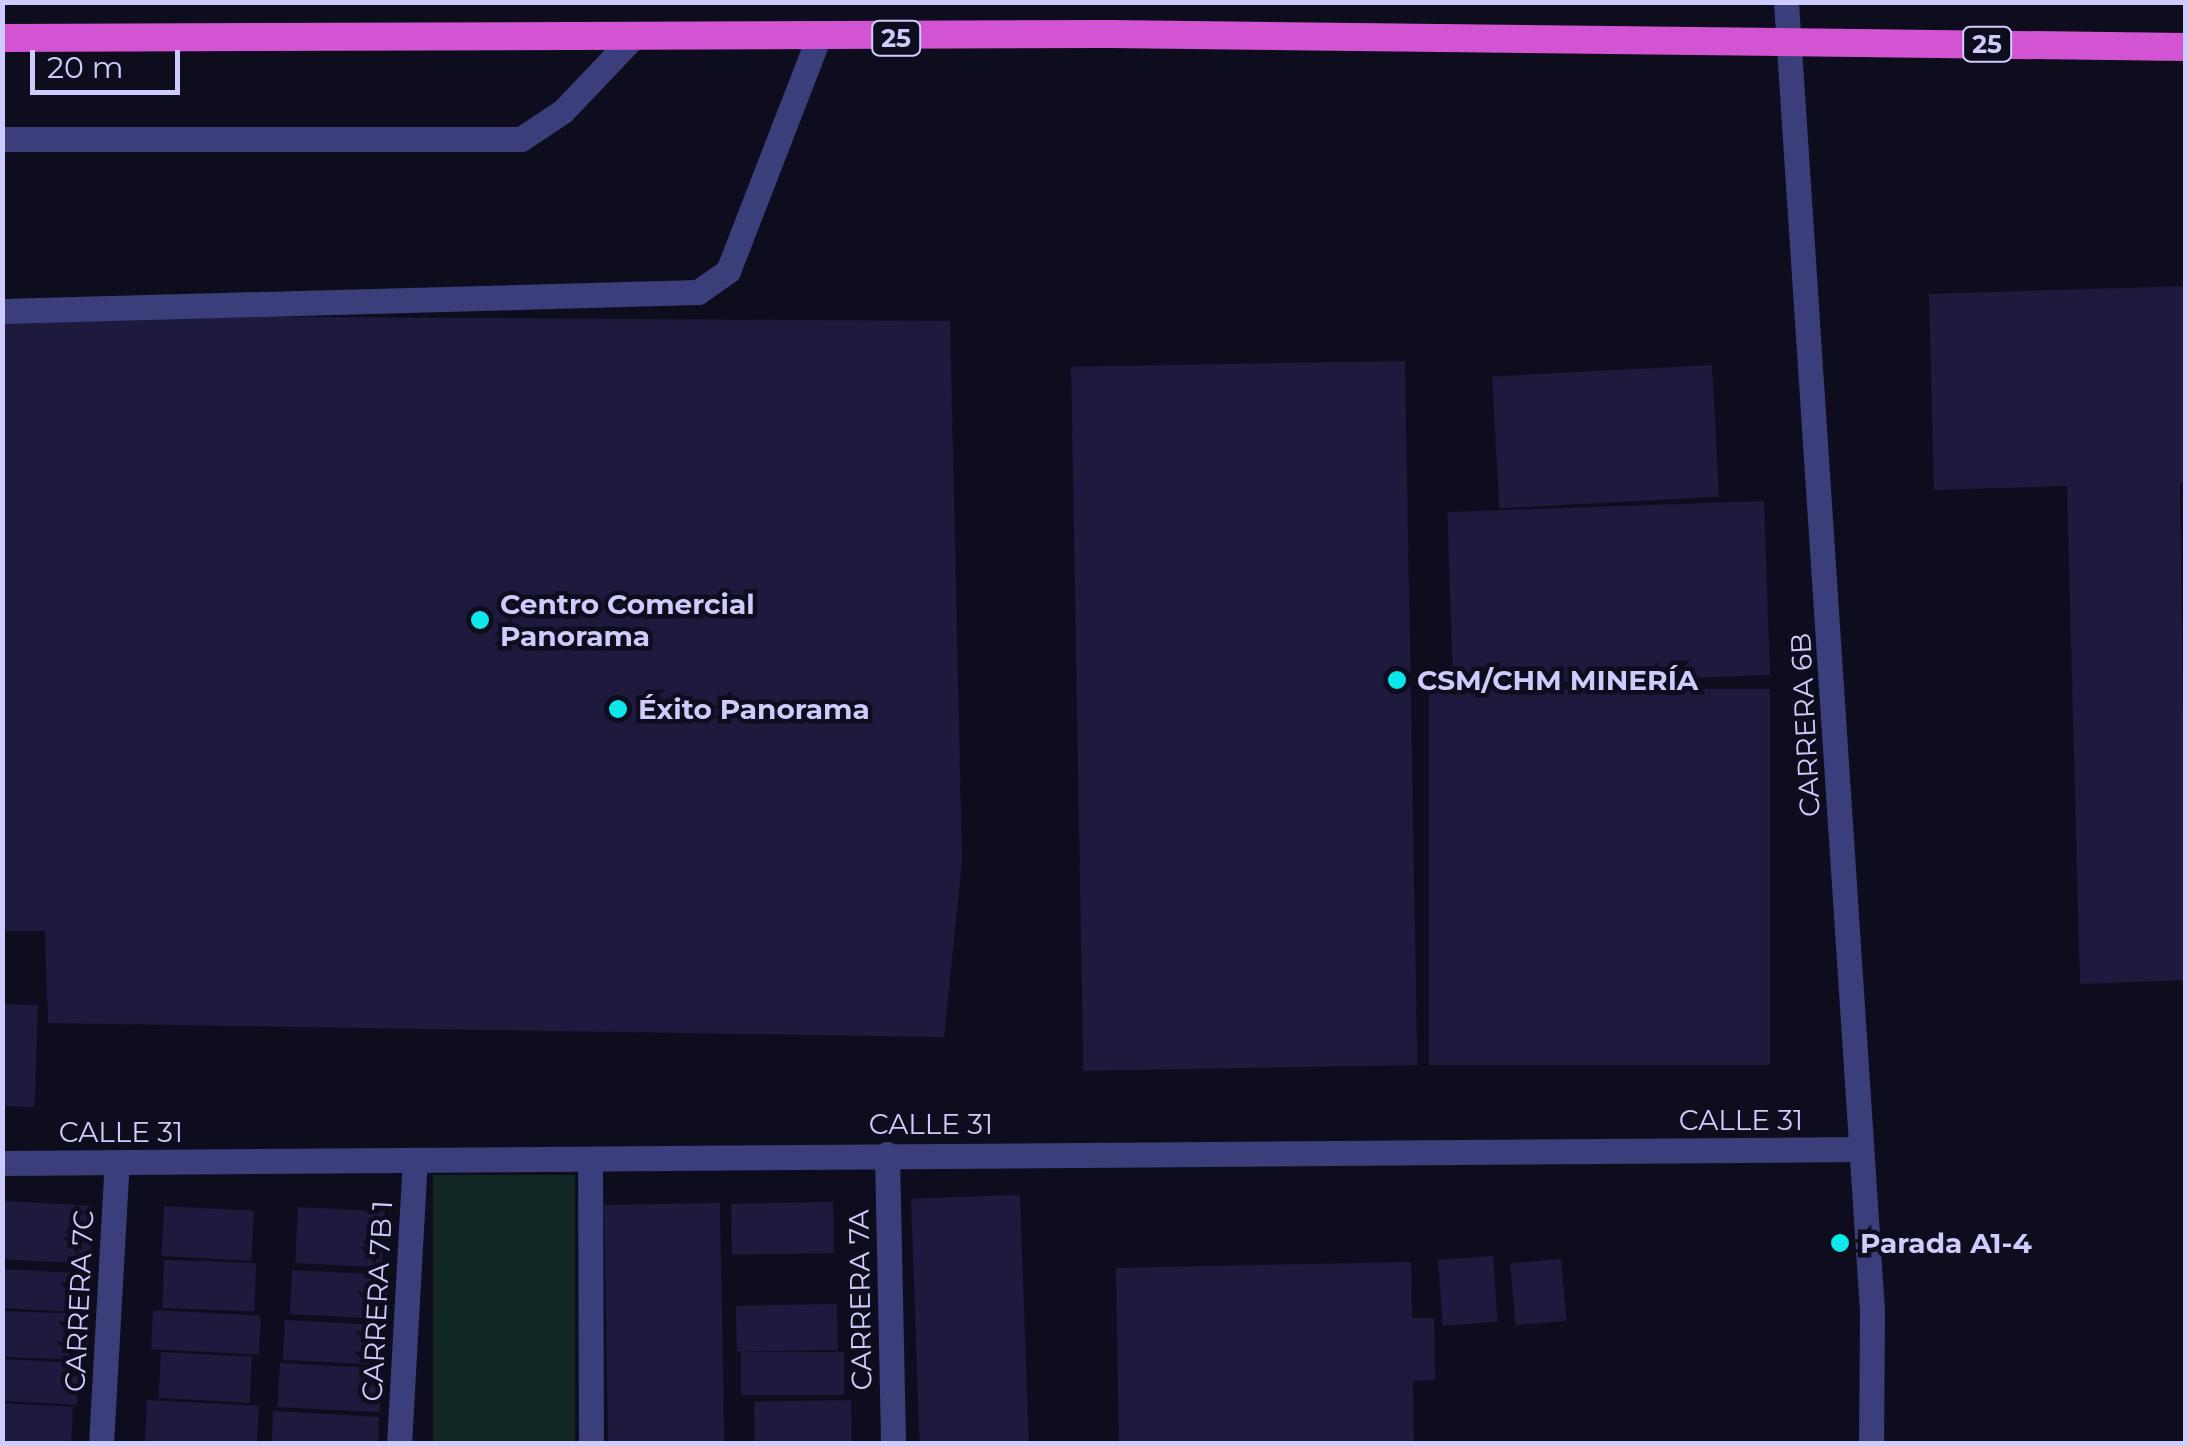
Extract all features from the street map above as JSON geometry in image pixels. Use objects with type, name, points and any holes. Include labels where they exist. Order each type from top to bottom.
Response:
[{"type":"highway","name":"25","points":[[2,38],[635,35],[818,39],[1108,34],[2186,47]]},
{"type":"street","name":"CARRERA 6B","points":[[1786,2],[1872,1310],[1871,1444]]},
{"type":"street","points":[[2,139],[521,139],[563,111],[635,35]]},
{"type":"street","points":[[2,311],[698,292],[728,270],[818,39]]},
{"type":"street","name":"CALLE 31","points":[[2,1163],[1859,1149]]},
{"type":"street","name":"CARRERA 7A","points":[[887,1154],[893,1444]]},
{"type":"street","points":[[590,1159],[591,1444]]},
{"type":"street","name":"CARRERA 7C","points":[[101,1444],[117,1162]]},
{"type":"street","name":"CARRERA 7B 1","points":[[399,1444],[415,1162]]},
{"type":"green space","points":[[433,1175],[575,1175],[575,1443],[433,1443]]},
{"type":"building","points":[[2186,286],[2186,482],[2180,483],[2186,980],[2080,984],[2067,486],[1934,490],[1929,294]]},
{"type":"building","name":"Centro Comercial Panorama","points":[[4,315],[950,321],[962,861],[944,1037],[48,1023],[45,931],[2,931]]},
{"type":"building","points":[[1405,361],[1417,1065],[1083,1071],[1071,367]]},
{"type":"building","points":[[1712,365],[1719,497],[1499,508],[1492,377]]},
{"type":"building","points":[[1764,501],[1770,675],[1453,686],[1447,512]]},
{"type":"building","points":[[1429,689],[1770,689],[1770,1065],[1429,1065]]},
{"type":"building","points":[[2,1004],[38,1005],[34,1107],[2,1106]]},
{"type":"building","points":[[1020,1195],[1029,1444],[920,1444],[911,1199]]},
{"type":"building","points":[[2,1201],[93,1206],[90,1264],[2,1259]]},
{"type":"building","points":[[833,1202],[834,1253],[732,1255],[731,1204]]},
{"type":"building","points":[[720,1203],[724,1444],[608,1444],[604,1205]]},
{"type":"building","points":[[164,1206],[254,1211],[251,1261],[161,1256]]},
{"type":"building","points":[[298,1207],[385,1212],[382,1267],[295,1263]]},
{"type":"building","points":[[1493,1256],[1498,1322],[1443,1326],[1438,1260]]},
{"type":"building","points":[[1561,1259],[1566,1321],[1516,1325],[1510,1263]]},
{"type":"building","points":[[164,1260],[256,1263],[254,1311],[162,1308]]},
{"type":"building","points":[[1411,1262],[1412,1318],[1434,1318],[1435,1380],[1413,1381],[1414,1444],[1119,1444],[1116,1268]]},
{"type":"building","points":[[2,1269],[79,1273],[77,1312],[2,1308]]},
{"type":"building","points":[[292,1270],[389,1275],[387,1319],[290,1314]]},
{"type":"building","points":[[837,1304],[838,1350],[737,1352],[736,1306]]},
{"type":"building","points":[[153,1310],[261,1316],[259,1355],[151,1349]]},
{"type":"building","points":[[2,1311],[78,1314],[76,1360],[2,1357]]},
{"type":"building","points":[[285,1320],[379,1325],[377,1365],[283,1360]]},
{"type":"building","points":[[161,1352],[252,1357],[249,1403],[159,1398]]},
{"type":"building","points":[[741,1352],[844,1352],[844,1395],[741,1395]]},
{"type":"building","points":[[2,1359],[79,1363],[77,1405],[2,1401]]},
{"type":"building","points":[[280,1363],[382,1368],[380,1412],[278,1407]]},
{"type":"building","points":[[147,1400],[259,1406],[257,1444],[145,1444]]},
{"type":"building","points":[[851,1400],[852,1444],[755,1444],[754,1402]]},
{"type":"building","points":[[2,1403],[73,1407],[71,1444],[2,1444]]},
{"type":"building","points":[[273,1411],[379,1417],[378,1444],[272,1444]]},
{"type":"place","name":"Centro Comercial Panorama","points":[[480,620]]},
{"type":"place","name":"CSM/CHM MINERÍA","points":[[1397,680]]},
{"type":"place","name":"Éxito Panorama","points":[[618,709]]},
{"type":"place","name":"Parada A1-4","points":[[1840,1243]]}]
